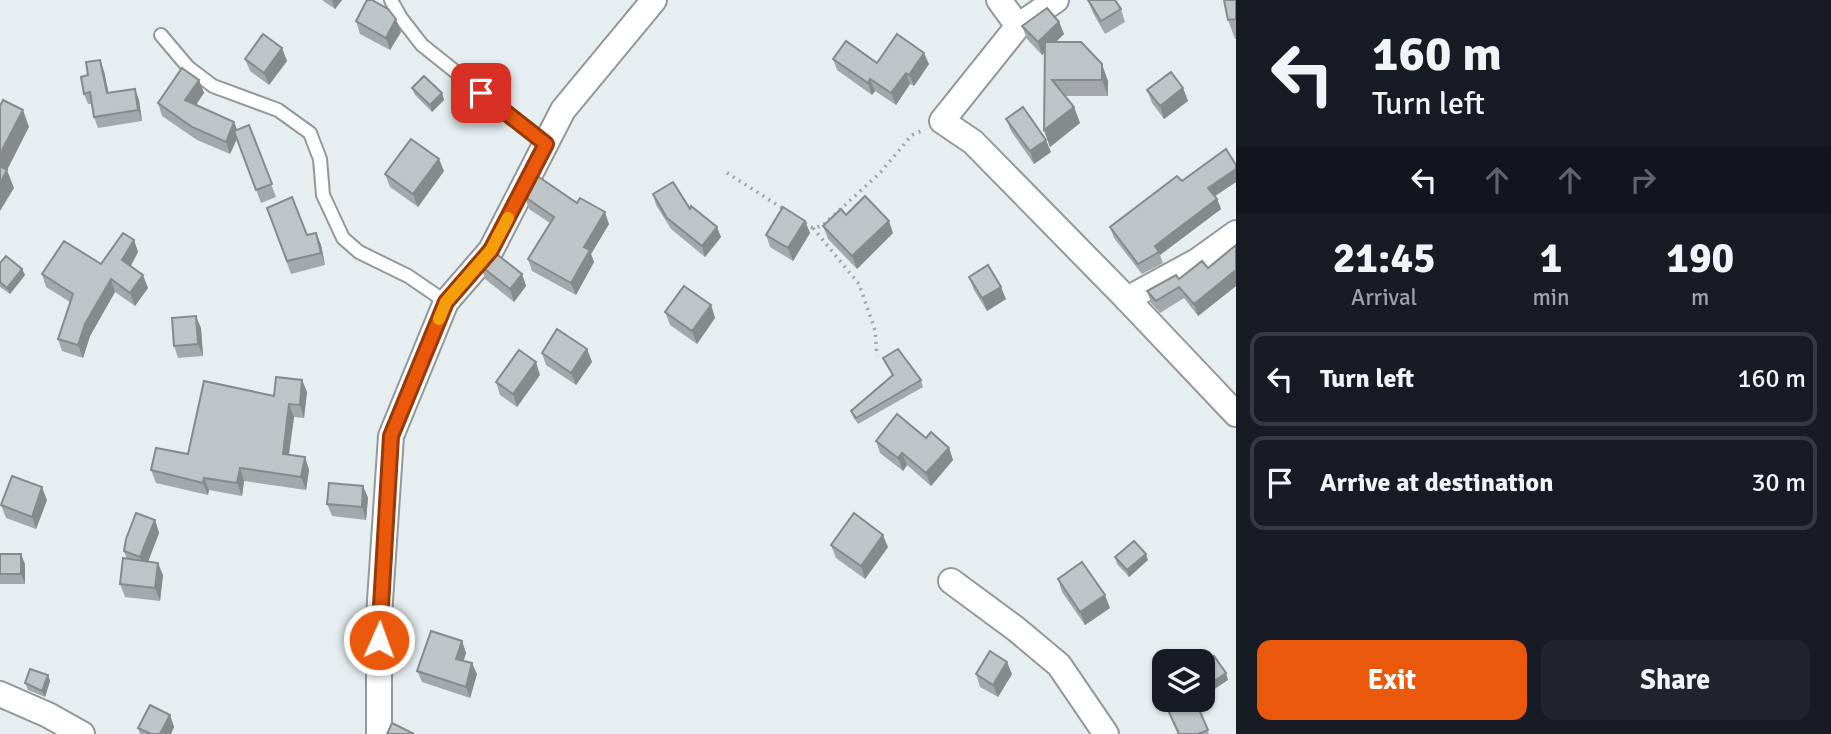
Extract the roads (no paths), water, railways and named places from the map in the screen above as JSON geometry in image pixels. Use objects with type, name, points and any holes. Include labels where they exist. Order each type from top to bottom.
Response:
[{"type":"street","points":[[379,734],[379,616],[391,436],[446,302],[491,250],[563,110],[654,0]]},
{"type":"street","points":[[999,0],[1018,26]]},
{"type":"street","points":[[1056,0],[1018,26],[942,121],[973,142],[1128,299],[1236,414]]},
{"type":"street","points":[[1128,299],[1197,261],[1236,233]]},
{"type":"street","points":[[951,580],[1059,665],[1106,734]]},
{"type":"street","points":[[0,694],[48,715],[82,734]]},
{"type":"lane","points":[[391,0],[422,45],[546,144]]},
{"type":"lane","points":[[161,36],[188,67],[213,86],[278,110],[310,133],[320,159],[323,195],[343,238],[359,252],[408,276],[446,302]]}]
